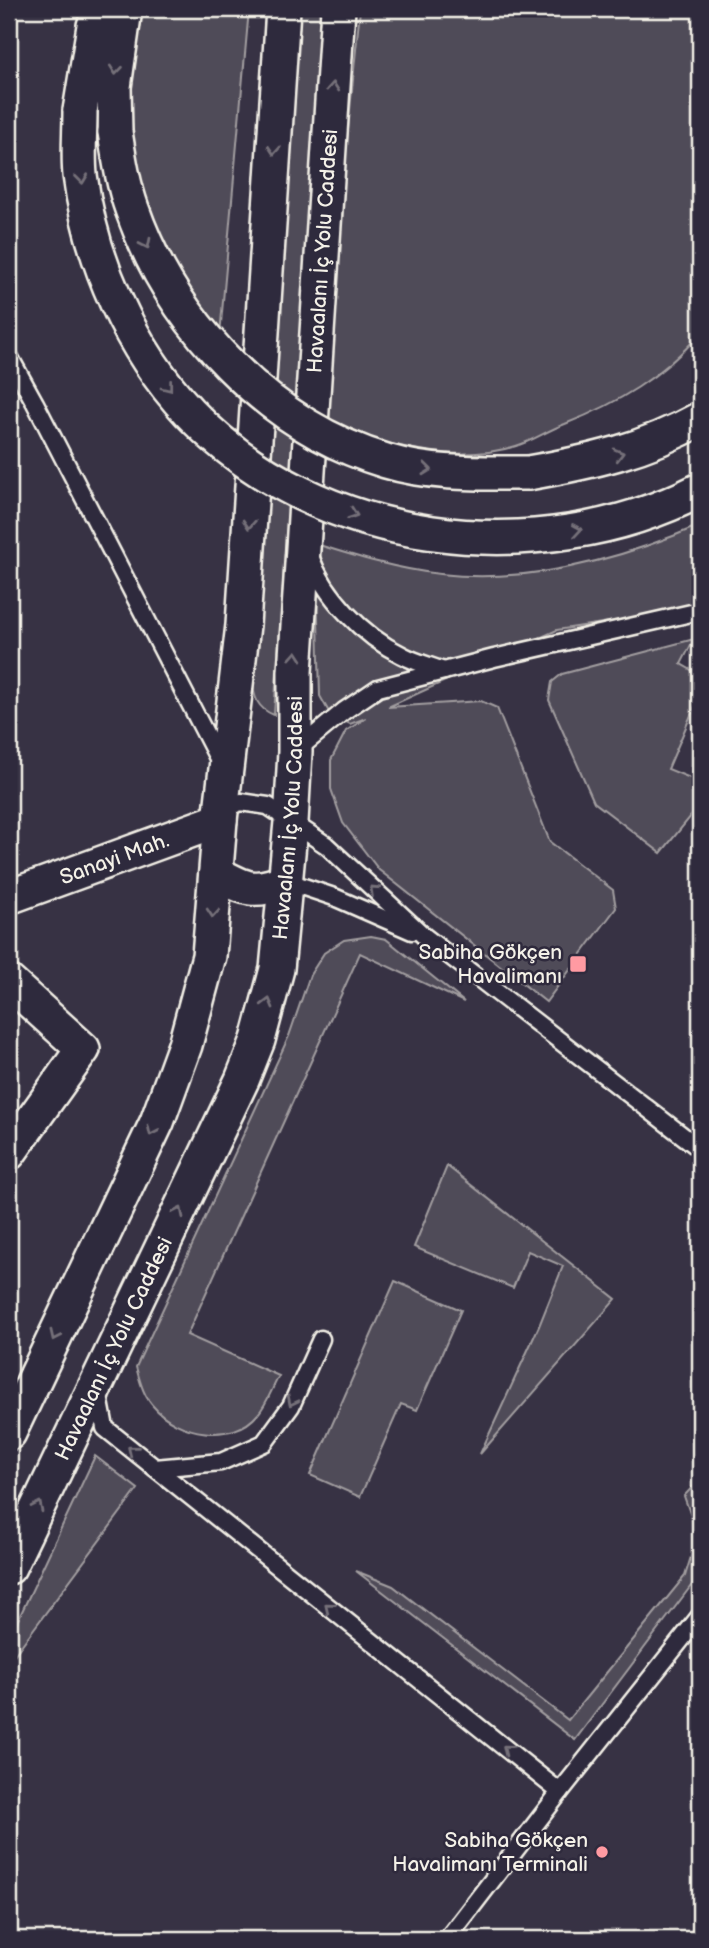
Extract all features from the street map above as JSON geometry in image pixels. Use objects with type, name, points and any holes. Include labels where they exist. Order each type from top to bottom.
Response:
[{"type":"street","points":[[100,9],[94,26],[80,111],[80,173],[95,245],[125,319],[164,382],[189,412],[229,448],[268,474],[322,502],[378,522],[453,536],[503,538],[604,526],[651,512],[700,490]]},
{"type":"street","points":[[125,9],[114,87],[115,132],[131,208],[162,275],[202,334],[230,365],[271,402],[330,438],[361,452],[417,468],[472,473],[528,473],[580,464],[633,450],[700,419]]},
{"type":"street","points":[[9,1433],[157,1122],[173,1079],[209,956],[225,772],[243,625],[283,9]]},
{"type":"street","name":"Havaalanı İç Yolu Caddesi","points":[[9,1567],[242,1080],[258,1040],[277,969],[291,822],[295,752],[295,672],[338,9]]},
{"type":"street","name":"Sanayi Mah.","points":[[9,897],[221,814]]},
{"type":"street","points":[[216,873],[248,889],[272,887],[286,881]]},
{"type":"street","points":[[9,982],[83,1049],[9,1153]]},
{"type":"lane","points":[[9,356],[225,772]]},
{"type":"lane","points":[[303,537],[317,575],[352,621],[401,655],[443,671]]},
{"type":"lane","points":[[295,752],[344,710],[378,688],[700,611]]},
{"type":"lane","points":[[221,814],[241,802],[268,806],[326,845],[424,936],[700,1149]]},
{"type":"lane","points":[[286,881],[334,897],[424,936]]},
{"type":"lane","points":[[155,1468],[221,1462],[264,1443],[291,1406],[321,1339]]},
{"type":"lane","points":[[96,1385],[105,1429],[560,1792]]},
{"type":"lane","points":[[447,1939],[700,1616]]},
{"type":"shaded area","points":[[142,9],[249,9],[219,346],[198,324],[129,165],[130,61]]},
{"type":"shaded area","points":[[298,9],[322,9],[274,715],[258,702],[253,680]]},
{"type":"shaded area","points":[[360,9],[700,9],[700,334],[670,363],[621,398],[585,416],[522,444],[492,452],[467,454],[416,449],[319,422]]},
{"type":"shaded area","points":[[700,525],[700,608],[557,630],[388,707],[481,701],[497,708],[550,842],[613,890],[616,908],[546,1002],[379,870],[343,823],[331,789],[331,760],[346,731],[366,718],[350,724],[330,714],[320,696],[316,544],[377,562],[424,572],[473,576],[507,575],[540,572],[606,559]]},
{"type":"shaded area","points":[[694,639],[681,664],[700,675],[700,694],[668,769],[700,782],[700,805],[661,853],[594,802],[549,700],[552,682],[562,674]]},
{"type":"shaded area","points":[[371,936],[386,939],[464,1002],[360,953],[187,1335],[279,1376],[261,1410],[247,1424],[220,1433],[176,1424],[163,1416],[150,1402],[140,1383],[136,1367],[289,1036],[310,975],[324,953],[344,940]]},
{"type":"shaded area","points":[[447,1166],[616,1299],[480,1454],[539,1326],[563,1266],[528,1251],[513,1288],[414,1247]]},
{"type":"shaded area","points":[[395,1281],[461,1310],[417,1410],[401,1404],[360,1497],[310,1475]]},
{"type":"shaded area","points":[[95,1456],[138,1489],[9,1662],[9,1639]]},
{"type":"shaded area","points":[[700,1479],[700,1574],[575,1740],[356,1571],[393,1586],[568,1720],[685,1576],[694,1547],[692,1519],[684,1496]]},
{"type":"place","name":"Sabiha Gökçen Havalimanı","points":[[578,964]]},
{"type":"place","name":"Sabiha Gökçen Havalimanı Terminali","points":[[602,1852]]}]
